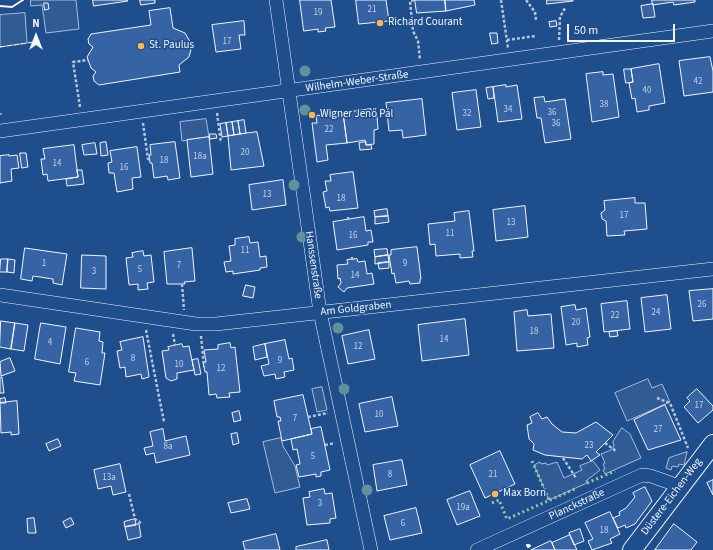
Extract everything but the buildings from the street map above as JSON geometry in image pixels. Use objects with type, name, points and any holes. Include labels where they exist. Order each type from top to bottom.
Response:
[{"type":"street","name":"Hanssenstraße","points":[[276,0],[320,312],[371,550]]},
{"type":"street","name":"Wilhelm-Weber-Straße","points":[[0,131],[215,100],[288,92],[713,31]]},
{"type":"street","name":"Am Goldgraben","points":[[0,295],[200,324],[216,324],[713,268]]},
{"type":"street","name":"Düstere-Eichen-Weg","points":[[632,550],[679,486],[713,444]]},
{"type":"street","name":"Planckstraße","points":[[477,550],[642,475],[651,476],[679,486]]},
{"type":"path","points":[[414,0],[410,1],[413,31],[418,41],[422,73]]},
{"type":"path","points":[[502,0],[507,42],[536,36]]},
{"type":"path","points":[[526,0],[535,12],[536,20]]},
{"type":"path","points":[[560,52],[560,17],[565,8]]},
{"type":"path","points":[[81,120],[73,62],[88,60]]},
{"type":"path","points":[[215,100],[221,143]]},
{"type":"path","points":[[141,111],[148,160],[150,159]]},
{"type":"path","points":[[182,284],[186,322]]},
{"type":"path","points":[[143,316],[164,422]]},
{"type":"path","points":[[200,324],[204,367]]},
{"type":"path","points":[[658,398],[670,403],[688,448]]},
{"type":"path","points":[[308,417],[340,410]]},
{"type":"path","points":[[605,443],[616,451]]},
{"type":"path","points":[[564,458],[576,478]]},
{"type":"path","points":[[129,494],[135,519],[141,523]]},
{"type":"shaded area","points":[[31,0],[76,0],[79,29],[46,33],[42,5],[31,6]]},
{"type":"shaded area","points":[[25,13],[27,43],[0,47],[0,15]]},
{"type":"shaded area","points":[[206,119],[209,137],[182,141],[180,122]]},
{"type":"shaded area","points":[[648,379],[652,388],[662,384],[670,402],[627,421],[615,393]]},
{"type":"shaded area","points":[[322,387],[327,410],[317,412],[312,389]]},
{"type":"shaded area","points":[[622,428],[630,434],[641,458],[605,474],[603,464],[605,463],[601,454],[611,450],[614,446],[613,442]]},
{"type":"shaded area","points":[[281,438],[283,446],[295,466],[300,487],[275,493],[263,442]]},
{"type":"shaded area","points":[[687,452],[684,465],[679,464],[678,467],[672,466],[671,470],[666,468],[669,458]]},
{"type":"shaded area","points":[[593,461],[600,470],[586,481],[587,483],[549,500],[534,465],[540,462],[541,464],[546,463],[547,465],[557,462],[564,478],[582,470],[580,466]]},
{"type":"hedge","points":[[532,461],[549,500]]},
{"type":"hedge","points":[[587,483],[615,471]]},
{"type":"hedge","points":[[492,503],[499,500],[507,519],[575,489]]},
{"type":"fence","points":[[0,47],[41,41]]},
{"type":"wall","points":[[0,6],[12,7],[23,0]]},
{"type":"wall","points":[[527,545],[529,545],[530,546],[528,547],[527,545]]},
{"type":"place","name":"Richard Courant","points":[[380,23]]},
{"type":"place","name":"St. Paulus","points":[[141,46]]},
{"type":"place","name":"Wigner Jenő Pál","points":[[312,115]]},
{"type":"place","name":"Max Born","points":[[495,494]]}]
